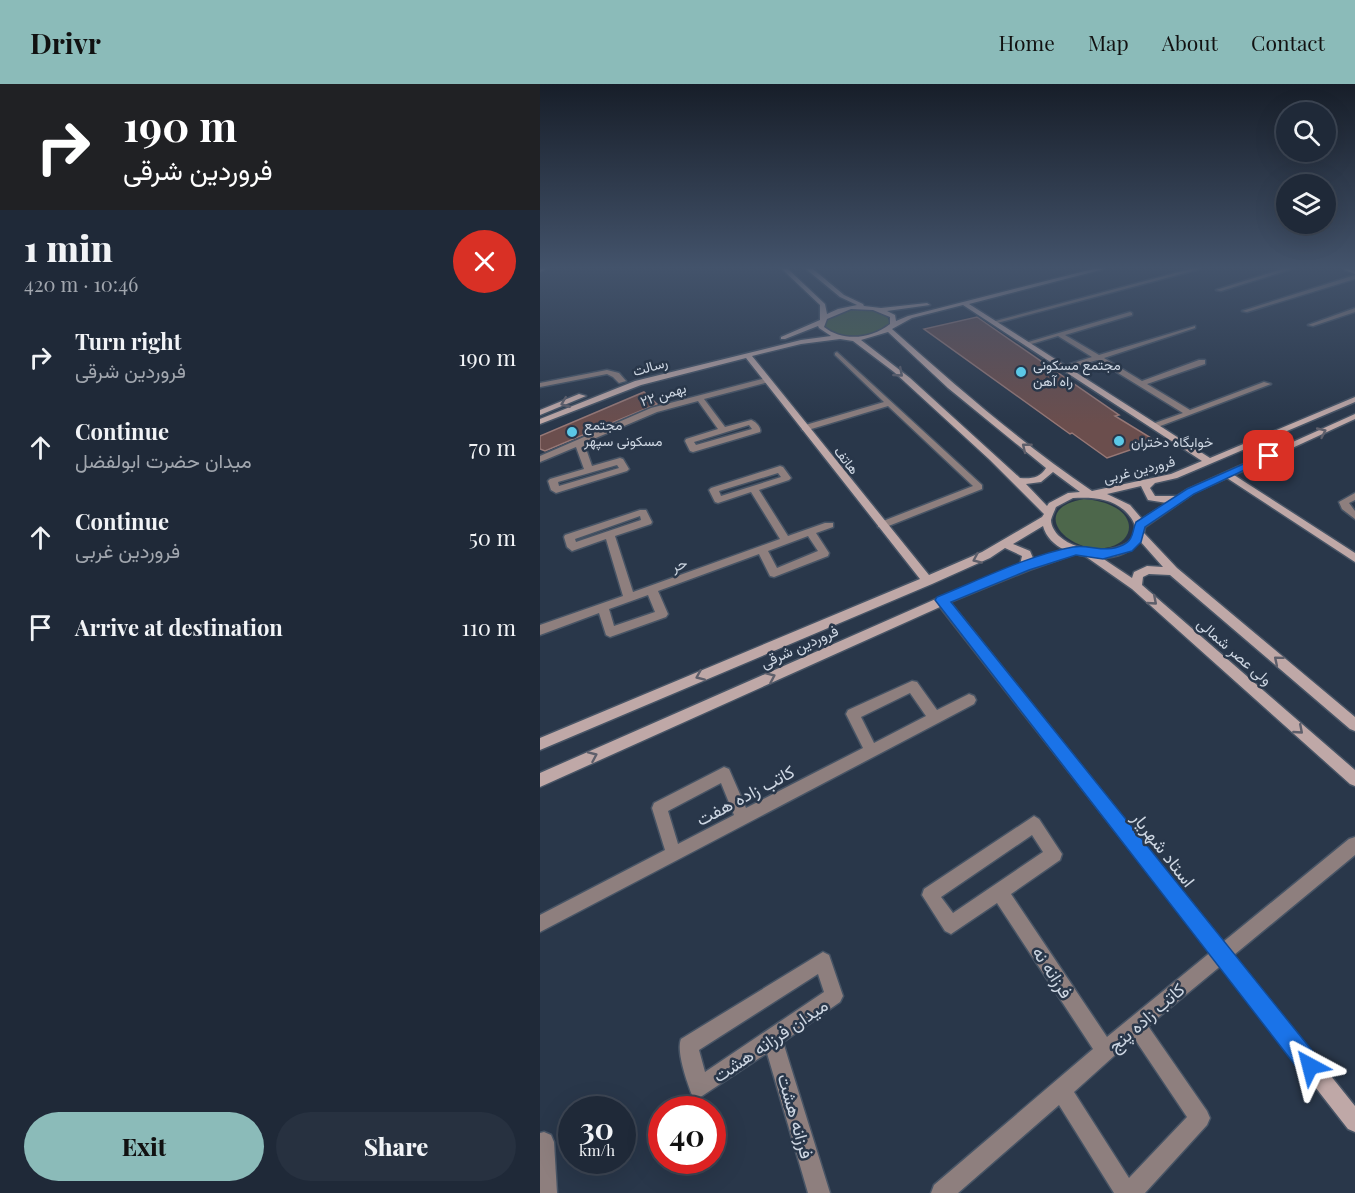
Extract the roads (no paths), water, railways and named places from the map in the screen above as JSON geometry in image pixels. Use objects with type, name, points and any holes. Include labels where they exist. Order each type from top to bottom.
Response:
[{"type":"main road","name":"رسالت","points":[[540,413],[622,381],[795,335],[821,321]]},
{"type":"main road","points":[[822,321],[825,332],[842,337]]},
{"type":"main road","points":[[891,321],[890,327],[896,339],[951,386],[1051,467],[1093,494],[1119,502],[1129,509],[1139,530]]},
{"type":"main road","points":[[853,338],[867,337],[902,321]]},
{"type":"main road","points":[[994,322],[1209,461]]},
{"type":"main road","name":"رسالت","points":[[540,422],[638,383],[801,342],[842,337],[853,338]]},
{"type":"main road","points":[[853,338],[881,357],[1019,481],[1046,516],[1054,537],[1075,550],[1089,554],[1103,555],[1127,548],[1135,542],[1139,530],[1180,499],[1355,416]]},
{"type":"main road","name":"هاتف","points":[[747,355],[928,581]]},
{"type":"main road","name":"فروردین غربی","points":[[1093,494],[1174,476],[1355,399]]},
{"type":"main road","points":[[1019,481],[1041,479],[1049,474],[1051,467]]},
{"type":"main road","points":[[1228,475],[1355,558]]},
{"type":"main road","points":[[1151,482],[1145,487],[1151,498],[1180,499]]},
{"type":"main road","points":[[1046,516],[1060,499],[1071,495],[1093,494]]},
{"type":"main road","name":"فروردین شرقی","points":[[540,744],[928,581],[1007,545],[1046,516]]},
{"type":"main road","name":"ولی عصر شمالی","points":[[1139,530],[1173,571],[1355,725]]},
{"type":"main road","points":[[1007,545],[1026,554],[1028,558],[1025,567]]},
{"type":"main road","name":"فروردین شرقی","points":[[540,780],[942,600],[1075,550]]},
{"type":"main road","name":"ولی عصر شمالی","points":[[1089,554],[1136,586],[1355,779]]},
{"type":"main road","points":[[1136,586],[1138,575],[1148,570],[1173,571]]},
{"type":"main road","name":"استاد شهریار","points":[[942,600],[1355,1122]]},
{"type":"street","points":[[994,322],[999,321]]},
{"type":"street","points":[[1028,343],[1106,321]]},
{"type":"street","points":[[1311,325],[1323,321]]},
{"type":"street","points":[[1066,368],[1193,327]]},
{"type":"street","points":[[1059,334],[1189,413]]},
{"type":"street","points":[[837,354],[979,488],[882,525]]},
{"type":"street","points":[[1141,384],[1202,362]]},
{"type":"street","points":[[540,386],[607,372],[616,375],[622,381]]},
{"type":"street","name":"۲۲ بهمن","points":[[540,459],[654,410],[766,380]]},
{"type":"street","points":[[1155,426],[1267,384]]},
{"type":"street","points":[[699,397],[723,430]]},
{"type":"street","points":[[805,428],[889,403]]},
{"type":"street","points":[[751,422],[758,430],[693,449],[689,441],[712,434],[723,430],[751,422]]},
{"type":"street","points":[[579,442],[589,470]]},
{"type":"street","points":[[620,461],[624,469],[556,490],[553,481],[589,470],[620,461]]},
{"type":"street","points":[[780,469],[786,478],[754,489],[718,500],[714,490],[780,469]]},
{"type":"street","points":[[754,489],[786,541]]},
{"type":"street","points":[[1355,496],[1344,502],[1345,507],[1355,516]]},
{"type":"street","points":[[643,512],[647,522],[610,535],[572,547],[569,537],[643,512]]},
{"type":"street","name":"حر","points":[[540,630],[829,525]]},
{"type":"street","points":[[762,550],[774,573],[824,553],[810,532]]},
{"type":"street","points":[[610,535],[629,598]]},
{"type":"street","points":[[603,608],[610,632],[662,614],[652,590]]},
{"type":"street","points":[[871,751],[853,714],[912,686],[934,718]]},
{"type":"street","name":"کاتب زاده هفت","points":[[540,924],[969,700]]},
{"type":"street","points":[[674,854],[659,808],[724,774],[743,818]]},
{"type":"street","points":[[1034,824],[1054,854],[1000,892],[951,925],[930,895],[1034,824]]},
{"type":"street","name":"کاتب زاده پنج","points":[[942,1193],[1136,1024],[1355,845]]},
{"type":"street","name":"فرزانه نه","points":[[1000,892],[1106,1052]]},
{"type":"street","name":"میدان فرزانه هشت","points":[[823,961],[834,996],[773,1039],[699,1088],[688,1046],[823,961]]},
{"type":"street","points":[[1130,1193],[1200,1118],[1136,1024]]},
{"type":"street","name":"فرزانه هشت","points":[[773,1039],[819,1193]]},
{"type":"street","points":[[1061,1090],[1126,1193]]},
{"type":"street","points":[[540,1145],[544,1142],[546,1193]]},
{"type":"place","name":"مجتمع مسکونی راه آهن","points":[[1021,372]]},
{"type":"place","name":"مجتمع مسکونی سپهر","points":[[572,432]]},
{"type":"place","name":"خوابگاه دختران","points":[[1119,441]]}]
